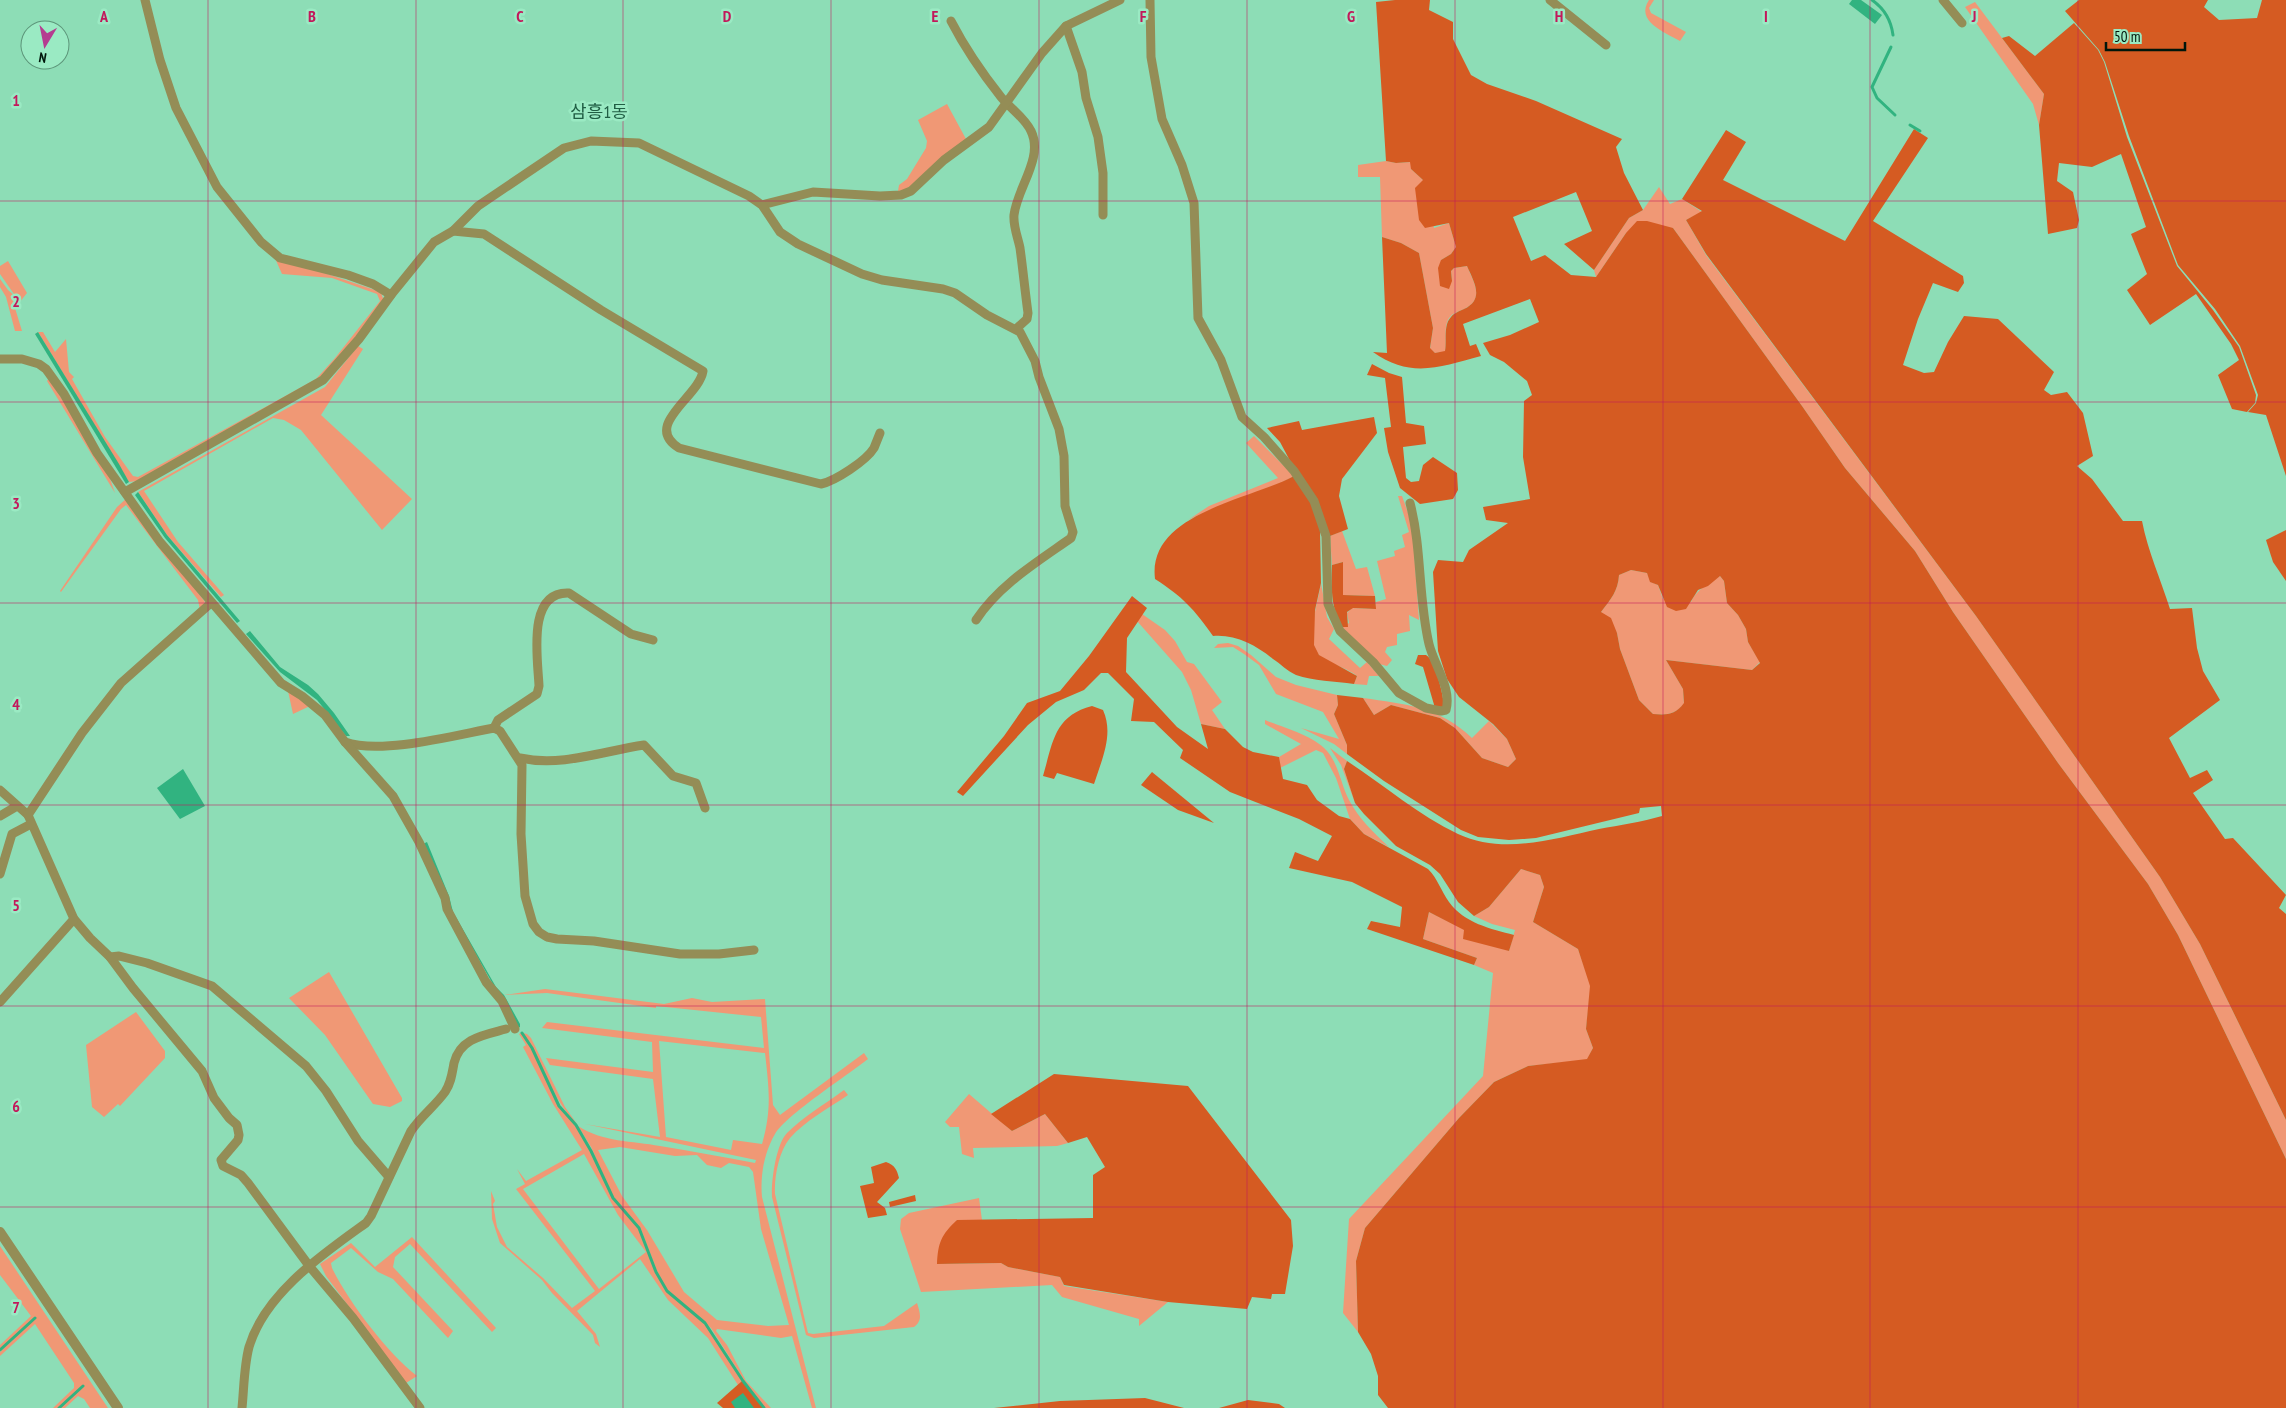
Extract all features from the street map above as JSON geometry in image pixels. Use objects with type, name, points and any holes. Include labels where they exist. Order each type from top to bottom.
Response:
[{"type":"street","points":[[144,0],[160,60],[176,108],[217,187],[261,242],[280,258],[348,275],[392,294]]},
{"type":"street","points":[[762,205],[813,192],[864,196],[894,196],[906,193],[917,186],[944,160],[989,127],[1005,102],[1042,53],[1066,26],[1120,0]]},
{"type":"street","points":[[1150,0],[1151,57],[1162,119],[1182,165],[1194,203],[1198,318],[1221,360],[1242,417],[1264,437],[1294,471],[1314,502],[1326,536],[1328,604],[1340,631],[1373,662],[1400,693],[1426,708],[1441,712],[1446,710],[1446,690],[1429,645],[1422,601],[1417,530],[1410,503]]},
{"type":"street","points":[[1550,0],[1606,45]]},
{"type":"street","points":[[1943,0],[1962,24]]},
{"type":"street","points":[[951,21],[978,66],[1005,102],[1031,130],[1034,142],[1028,174],[1019,193],[1014,217],[1028,313],[1027,319],[1016,329]]},
{"type":"street","points":[[1066,26],[1082,72],[1090,112],[1098,137],[1103,173],[1103,215]]},
{"type":"street","points":[[125,492],[317,384],[330,373],[359,339],[434,242],[453,231],[478,206],[537,164],[564,148],[591,141],[639,143],[650,146],[762,205],[780,232],[787,238],[825,257],[862,274],[882,280],[949,291],[986,315],[1020,332],[1030,350],[1059,429],[1064,456],[1065,506],[1073,532],[1071,538],[1035,562],[985,606],[976,620]]},
{"type":"street","points":[[453,231],[484,234],[601,310],[704,371],[700,381],[668,422],[666,435],[670,442],[679,448],[821,484],[830,482],[867,456],[880,433]]},
{"type":"street","points":[[0,360],[22,359],[39,364],[46,369],[64,394],[97,453],[173,559],[281,683],[302,696],[325,715],[345,742],[393,796],[419,842],[456,925],[486,982],[502,1002],[510,1029],[464,1043],[455,1060],[448,1087],[418,1120],[377,1206],[366,1223],[288,1285],[276,1299],[256,1331],[247,1356],[242,1408]]},
{"type":"street","points":[[494,728],[498,720],[536,694],[538,686],[537,620],[542,609],[554,596],[562,592],[568,593],[631,634],[653,640]]},
{"type":"street","points":[[0,874],[12,834],[29,820],[87,726],[120,683],[211,603]]},
{"type":"street","points":[[345,742],[375,746],[494,728],[500,730],[520,758],[523,773],[521,834],[526,896],[533,924],[539,932],[547,937],[594,941],[680,954],[719,954],[754,950]]},
{"type":"street","points":[[520,758],[556,760],[580,758],[644,745],[647,746],[673,776],[696,783],[705,808]]},
{"type":"street","points":[[0,790],[29,820],[74,918],[90,938],[110,957],[133,988],[202,1070],[214,1098],[229,1118],[237,1125],[238,1140],[221,1160],[223,1166],[241,1175],[248,1183],[310,1267],[353,1318],[420,1408]]},
{"type":"street","points":[[0,816],[17,806]]},
{"type":"street","points":[[0,1002],[74,918]]},
{"type":"street","points":[[110,957],[119,956],[147,963],[212,986],[306,1066],[326,1091],[358,1141],[389,1178]]},
{"type":"street","points":[[0,1232],[118,1408]]},
{"type":"shaded area","points":[[1430,0],[1429,10],[1453,22],[1453,39],[1471,75],[1487,84],[1536,101],[1622,139],[1616,147],[1624,173],[1643,210],[1629,218],[1594,270],[1564,244],[1592,231],[1576,192],[1513,217],[1531,261],[1545,255],[1571,275],[1596,277],[1626,233],[1637,221],[1647,221],[1673,228],[1845,468],[1915,551],[1953,612],[2058,763],[2148,884],[2178,935],[2286,1159],[2286,1408],[1388,1408],[1378,1395],[1378,1376],[1371,1354],[1358,1332],[1356,1261],[1365,1228],[1459,1118],[1494,1082],[1528,1066],[1587,1059],[1593,1048],[1586,1029],[1590,986],[1578,949],[1533,922],[1544,887],[1540,875],[1521,869],[1489,907],[1474,916],[1458,902],[1440,874],[1430,865],[1396,846],[1364,814],[1355,803],[1344,769],[1347,761],[1415,809],[1458,834],[1475,840],[1510,844],[1546,841],[1662,816],[1661,806],[1640,808],[1639,813],[1536,838],[1509,840],[1478,837],[1461,830],[1384,781],[1347,754],[1347,745],[1334,714],[1338,705],[1337,695],[1363,698],[1374,715],[1391,705],[1440,718],[1455,728],[1482,758],[1508,767],[1516,759],[1507,739],[1493,724],[1459,697],[1447,679],[1438,651],[1433,572],[1438,560],[1463,562],[1469,550],[1508,523],[1486,520],[1483,507],[1530,499],[1523,457],[1524,401],[1532,395],[1527,381],[1504,362],[1490,355],[1483,343],[1510,335],[1539,322],[1530,299],[1463,324],[1470,346],[1476,344],[1481,356],[1439,367],[1413,368],[1400,366],[1373,352],[1387,353],[1382,237],[1401,243],[1419,253],[1433,328],[1430,348],[1435,353],[1445,351],[1446,329],[1449,320],[1454,314],[1470,305],[1476,295],[1475,284],[1467,266],[1454,268],[1451,271],[1452,281],[1449,289],[1440,286],[1438,268],[1441,260],[1451,254],[1456,247],[1449,223],[1425,228],[1419,220],[1415,188],[1423,180],[1411,169],[1410,162],[1396,163],[1386,161],[1376,2]],"holes":[[[1631,570],[1647,573],[1650,582],[1658,585],[1667,607],[1676,611],[1686,609],[1698,590],[1708,586],[1720,576],[1724,581],[1727,603],[1738,615],[1746,629],[1748,642],[1760,663],[1752,670],[1666,660],[1683,689],[1684,703],[1677,710],[1670,713],[1653,714],[1639,700],[1620,649],[1617,633],[1611,618],[1601,612],[1616,590],[1619,575]]]},
{"type":"shaded area","points":[[1649,0],[1654,0],[1649,8],[1651,13],[1686,32],[1680,41],[1659,30],[1648,20],[1646,7]]},
{"type":"shaded area","points":[[1852,0],[1861,0],[1882,15],[1875,24],[1849,4]]},
{"type":"shaded area","points":[[2079,0],[2208,0],[2204,7],[2219,20],[2257,18],[2262,0],[2286,0],[2286,476],[2266,415],[2248,412],[2256,403],[2258,395],[2240,346],[2215,309],[2178,265],[2129,136],[2105,62],[2099,50],[2065,11]]},
{"type":"shaded area","points":[[1975,2],[2044,94],[2039,125],[2033,104],[1965,7]]},
{"type":"shaded area","points":[[2074,23],[2098,50],[2104,62],[2127,137],[2177,266],[2213,310],[2239,347],[2256,395],[2255,403],[2247,412],[2232,409],[2218,375],[2239,360],[2231,344],[2196,294],[2150,325],[2127,290],[2147,274],[2131,234],[2146,227],[2121,154],[2092,167],[2059,163],[2057,181],[2073,192],[2079,220],[2077,228],[2048,234],[2039,125],[2044,94],[2002,38],[2009,36],[2035,56]]},
{"type":"shaded area","points":[[947,104],[966,139],[907,190],[898,191],[899,185],[907,179],[926,148],[927,141],[918,120]]},
{"type":"shaded area","points":[[1914,129],[1928,138],[1873,221],[1963,276],[1964,283],[1958,292],[1933,283],[1918,319],[1903,365],[1924,373],[1934,372],[1948,342],[1964,316],[1998,319],[2054,372],[2044,390],[2051,395],[2067,392],[2083,413],[2093,456],[2077,466],[2092,479],[2123,521],[2142,521],[2151,555],[2170,609],[2192,608],[2197,648],[2203,671],[2220,700],[2169,738],[2190,778],[2207,770],[2213,780],[2193,793],[2225,839],[2233,838],[2286,895],[2279,908],[2286,914],[2286,1120],[2200,944],[2160,877],[1976,616],[1706,254],[1686,220],[1702,211],[1682,199],[1726,130],[1746,142],[1723,180],[1845,241]]},
{"type":"shaded area","points":[[1386,161],[1396,163],[1411,162],[1411,169],[1423,180],[1434,228],[1449,223],[1456,247],[1451,254],[1441,260],[1452,281],[1451,271],[1454,268],[1467,266],[1475,284],[1476,295],[1474,300],[1464,309],[1453,314],[1448,320],[1445,352],[1435,353],[1430,349],[1433,328],[1419,253],[1401,243],[1382,237],[1380,177],[1358,177],[1358,165]]},
{"type":"shaded area","points":[[1659,187],[1670,204],[1682,199],[1702,212],[1686,220],[1706,255],[1976,616],[2160,877],[2200,944],[2286,1120],[2286,1159],[2178,935],[2148,884],[2058,763],[1953,612],[1915,551],[1845,468],[1673,228],[1626,233],[1596,277],[1594,270],[1629,218],[1643,210]]},
{"type":"shaded area","points":[[274,256],[372,289],[381,293],[384,301],[329,372],[137,481],[129,482],[38,332],[43,332],[55,352],[66,339],[69,372],[74,377],[72,379],[105,437],[133,476],[138,477],[316,379],[380,301],[377,294],[332,278],[282,274]]},
{"type":"shaded area","points":[[8,261],[27,293],[15,308],[22,331],[15,331],[6,297],[0,287],[0,279],[16,297],[0,274],[0,266]]},
{"type":"shaded area","points":[[38,332],[119,464],[129,482],[126,484],[35,334]]},
{"type":"shaded area","points":[[358,346],[363,349],[321,415],[412,499],[382,530],[301,430],[284,420],[273,418],[144,491],[178,542],[224,595],[221,597],[167,535],[138,492],[325,387]]},
{"type":"shaded area","points":[[1372,364],[1402,377],[1406,423],[1424,426],[1426,444],[1403,447],[1406,478],[1411,482],[1419,481],[1423,465],[1433,457],[1457,473],[1458,490],[1453,499],[1420,504],[1400,488],[1388,452],[1384,428],[1391,427],[1385,378],[1367,375]]},
{"type":"shaded area","points":[[49,378],[109,476],[115,493],[47,381]]},
{"type":"shaded area","points":[[1374,417],[1377,433],[1342,479],[1339,496],[1348,529],[1330,536],[1280,442],[1267,428],[1299,421],[1302,430]]},
{"type":"shaded area","points":[[1254,436],[1294,476],[1188,520],[1209,506],[1278,478],[1246,443]]},
{"type":"shaded area","points":[[1294,476],[1311,501],[1320,530],[1321,583],[1315,610],[1314,645],[1319,655],[1357,676],[1354,684],[1317,680],[1296,675],[1260,649],[1245,641],[1213,636],[1187,604],[1155,579],[1157,557],[1167,538],[1184,524],[1205,512]]},
{"type":"shaded area","points":[[138,492],[167,535],[240,621],[237,623],[165,538],[135,495]]},
{"type":"shaded area","points":[[1398,496],[1402,496],[1412,524],[1419,620],[1409,615],[1410,631],[1397,634],[1397,645],[1387,647],[1385,652],[1392,660],[1387,666],[1379,664],[1341,627],[1349,623],[1347,613],[1352,608],[1375,609],[1376,602],[1386,599],[1377,561],[1395,556],[1394,551],[1405,547],[1402,535],[1409,532]]},
{"type":"shaded area","points":[[127,498],[205,602],[200,610],[198,600],[126,505],[121,509],[60,591],[117,507]]},
{"type":"shaded area","points":[[2286,530],[2286,581],[2273,562],[2266,540]]},
{"type":"shaded area","points":[[1342,531],[1356,569],[1367,567],[1375,596],[1343,595],[1343,562],[1332,565],[1330,536]]},
{"type":"shaded area","points":[[1343,562],[1343,595],[1375,596],[1376,609],[1353,608],[1347,612],[1348,627],[1341,627],[1333,604],[1332,565]]},
{"type":"shaded area","points":[[1631,570],[1647,573],[1651,582],[1658,585],[1663,599],[1691,602],[1699,591],[1720,576],[1724,581],[1727,603],[1738,615],[1746,629],[1748,642],[1760,662],[1752,670],[1666,660],[1683,689],[1684,704],[1670,714],[1653,714],[1639,700],[1620,649],[1617,633],[1601,612],[1616,590],[1619,575]]},
{"type":"shaded area","points":[[1321,583],[1327,617],[1334,629],[1329,639],[1360,668],[1367,662],[1379,676],[1369,676],[1367,685],[1354,684],[1357,676],[1322,658],[1315,648],[1313,630]]},
{"type":"shaded area","points":[[1132,596],[1147,608],[1127,638],[1126,672],[1177,727],[1208,749],[1201,724],[1225,729],[1243,747],[1253,752],[1279,757],[1283,779],[1307,785],[1317,800],[1339,816],[1350,819],[1364,834],[1428,869],[1449,902],[1462,915],[1479,924],[1514,935],[1509,951],[1463,939],[1464,930],[1429,912],[1423,939],[1477,958],[1474,965],[1367,929],[1371,921],[1400,927],[1402,907],[1352,882],[1289,868],[1295,852],[1318,861],[1332,836],[1299,819],[1230,792],[1180,758],[1183,750],[1154,722],[1131,721],[1134,699],[1108,673],[1101,673],[1084,690],[1056,702],[1028,725],[963,796],[957,792],[1004,736],[1027,703],[1060,691],[1089,656]]},
{"type":"shaded area","points":[[1142,614],[1165,630],[1175,641],[1187,662],[1194,664],[1222,702],[1212,710],[1225,729],[1201,724],[1191,690],[1182,672],[1137,621]]},
{"type":"shaded area","points":[[250,631],[280,667],[308,685],[318,694],[350,736],[346,736],[317,700],[280,672],[246,634]]},
{"type":"shaded area","points":[[1228,643],[1238,646],[1251,655],[1276,677],[1296,685],[1337,695],[1338,705],[1334,714],[1347,745],[1347,754],[1334,744],[1301,728],[1339,739],[1323,712],[1276,694],[1259,665],[1233,647],[1214,648],[1218,644]]},
{"type":"shaded area","points":[[1418,655],[1426,655],[1433,663],[1441,687],[1444,707],[1435,708],[1423,667],[1415,664]]},
{"type":"shaded area","points":[[288,691],[310,706],[293,714]]},
{"type":"shaded area","points":[[1363,698],[1408,705],[1435,713],[1460,728],[1472,738],[1489,721],[1507,739],[1516,759],[1508,767],[1482,758],[1455,728],[1440,718],[1391,705],[1374,715]]},
{"type":"shaded area","points":[[1092,706],[1103,710],[1107,728],[1106,747],[1094,784],[1057,773],[1054,779],[1043,776],[1053,742],[1062,724],[1079,710]]},
{"type":"shaded area","points":[[1265,720],[1306,736],[1327,751],[1334,762],[1353,807],[1367,825],[1389,847],[1364,834],[1350,819],[1336,778],[1323,753],[1316,750],[1280,768],[1279,757],[1301,744],[1265,724]]},
{"type":"shaded area","points":[[1330,748],[1347,761],[1344,769],[1355,803],[1341,765]]},
{"type":"shaded area","points":[[183,769],[205,806],[180,819],[157,788]]},
{"type":"shaded area","points":[[1152,772],[1214,823],[1178,810],[1141,785]]},
{"type":"shaded area","points":[[427,842],[449,896],[453,912],[496,987],[504,995],[520,1024],[518,1028],[448,906],[423,844]]},
{"type":"shaded area","points":[[1521,869],[1540,875],[1544,887],[1533,922],[1578,949],[1591,986],[1586,1029],[1593,1048],[1587,1060],[1528,1066],[1494,1082],[1459,1118],[1365,1228],[1356,1261],[1358,1332],[1343,1313],[1349,1219],[1483,1076],[1493,973],[1474,965],[1477,958],[1423,939],[1429,912],[1509,951],[1515,930],[1492,924],[1474,916],[1489,907]]},
{"type":"shaded area","points":[[329,972],[402,1101],[390,1107],[373,1104],[325,1035],[289,998]]},
{"type":"shaded area","points":[[545,989],[664,1004],[692,998],[712,1002],[765,999],[773,1105],[780,1115],[864,1053],[868,1059],[804,1106],[781,1126],[768,1149],[762,1173],[762,1197],[816,1408],[812,1408],[792,1336],[781,1338],[717,1329],[716,1331],[727,1345],[746,1381],[771,1408],[765,1408],[744,1380],[711,1328],[667,1290],[657,1271],[640,1227],[613,1197],[591,1147],[578,1126],[607,1138],[755,1163],[756,1160],[585,1124],[660,1137],[653,1079],[550,1065],[546,1058],[653,1072],[652,1042],[542,1028],[547,1022],[764,1048],[761,1017],[656,1006],[656,1008],[547,993],[504,995]],"holes":[[[659,1041],[765,1053],[769,1099],[762,1144],[733,1140],[731,1150],[666,1137]],[[620,1147],[675,1156],[697,1155],[707,1165],[721,1168],[729,1163],[749,1167],[753,1172],[761,1229],[789,1325],[768,1326],[717,1320],[684,1292],[647,1230],[622,1196],[598,1150]]]},
{"type":"shaded area","points":[[136,1012],[165,1051],[165,1058],[120,1106],[118,1104],[104,1117],[92,1107],[86,1045]]},
{"type":"shaded area","points":[[521,1033],[532,1049],[559,1107],[576,1126],[613,1199],[638,1228],[655,1272],[666,1291],[704,1323],[742,1381],[738,1385],[708,1338],[668,1300],[640,1259],[577,1311],[596,1334],[600,1347],[595,1343],[593,1335],[552,1293],[542,1280],[500,1243],[492,1219],[491,1191],[495,1201],[493,1204],[497,1227],[507,1247],[543,1278],[572,1308],[595,1291],[516,1189],[525,1184],[517,1169],[526,1181],[582,1150],[553,1104],[523,1047],[526,1045],[519,1034]],"holes":[[[584,1154],[618,1215],[646,1252],[599,1289],[523,1189]]]},
{"type":"shaded area","points":[[523,1033],[531,1038],[565,1107],[577,1124],[554,1092],[537,1056]]},
{"type":"shaded area","points":[[1054,1074],[1188,1086],[1291,1220],[1293,1246],[1285,1294],[1272,1294],[1271,1299],[1252,1297],[1247,1309],[1168,1302],[1064,1285],[1060,1277],[1008,1267],[1001,1263],[937,1264],[941,1240],[947,1230],[957,1220],[1093,1218],[1093,1175],[1105,1167],[1087,1137],[1068,1143],[1045,1114],[1012,1131],[991,1114]]},
{"type":"shaded area","points":[[844,1090],[848,1095],[810,1120],[790,1138],[780,1157],[776,1172],[775,1194],[808,1333],[884,1326],[917,1303],[920,1319],[914,1327],[814,1338],[806,1335],[772,1197],[773,1173],[777,1154],[787,1133],[807,1116]]},
{"type":"shaded area","points":[[969,1094],[1012,1131],[1045,1114],[1068,1143],[1057,1146],[973,1148],[974,1158],[962,1154],[959,1127],[950,1127],[945,1122]]},
{"type":"shaded area","points":[[886,1162],[895,1168],[899,1178],[877,1202],[885,1208],[887,1215],[868,1218],[860,1186],[874,1183],[871,1167]]},
{"type":"shaded area","points":[[915,1195],[916,1201],[890,1207],[889,1202]]},
{"type":"shaded area","points":[[979,1198],[982,1220],[957,1220],[937,1264],[1001,1263],[1008,1267],[1060,1277],[1064,1286],[1168,1302],[1139,1326],[1139,1319],[1062,1297],[1052,1285],[921,1292],[900,1229],[901,1219],[909,1213]]},
{"type":"shaded area","points":[[412,1237],[496,1328],[492,1332],[410,1244],[395,1257],[393,1267],[453,1331],[448,1338],[393,1279],[378,1272],[351,1248],[331,1263],[332,1268],[358,1311],[382,1341],[417,1376],[406,1383],[326,1276],[320,1264],[351,1243],[375,1267]]},
{"type":"shaded area","points":[[0,1246],[108,1408],[90,1408],[84,1399],[78,1396],[65,1408],[60,1408],[83,1385],[58,1408],[53,1408],[74,1388],[74,1383],[35,1324],[0,1356],[0,1352],[36,1318],[0,1349],[0,1345],[31,1316],[0,1275]]},
{"type":"shaded area","points":[[742,1381],[763,1408],[723,1408],[717,1403]]},
{"type":"shaded area","points":[[743,1393],[754,1408],[735,1408],[731,1402]]},
{"type":"shaded area","points":[[1145,1398],[1184,1408],[994,1408],[1060,1401]]},
{"type":"shaded area","points":[[1248,1400],[1279,1404],[1285,1408],[1219,1408]]},
{"type":"waterway","points":[[1872,0],[1887,15],[1893,35]]},
{"type":"waterway","points":[[1891,47],[1872,87],[1877,98],[1895,115]]},
{"type":"waterway","points":[[1910,125],[1920,131]]},
{"type":"waterway","points":[[522,1033],[532,1048],[559,1106],[576,1125],[591,1151],[613,1198],[639,1228],[656,1272],[667,1291],[705,1323],[743,1381],[764,1408]]},
{"type":"waterway","points":[[0,1350],[35,1318]]},
{"type":"waterway","points":[[59,1408],[83,1386]]},
{"type":"district","name":"삼흥1동","points":[[599,111]]}]
